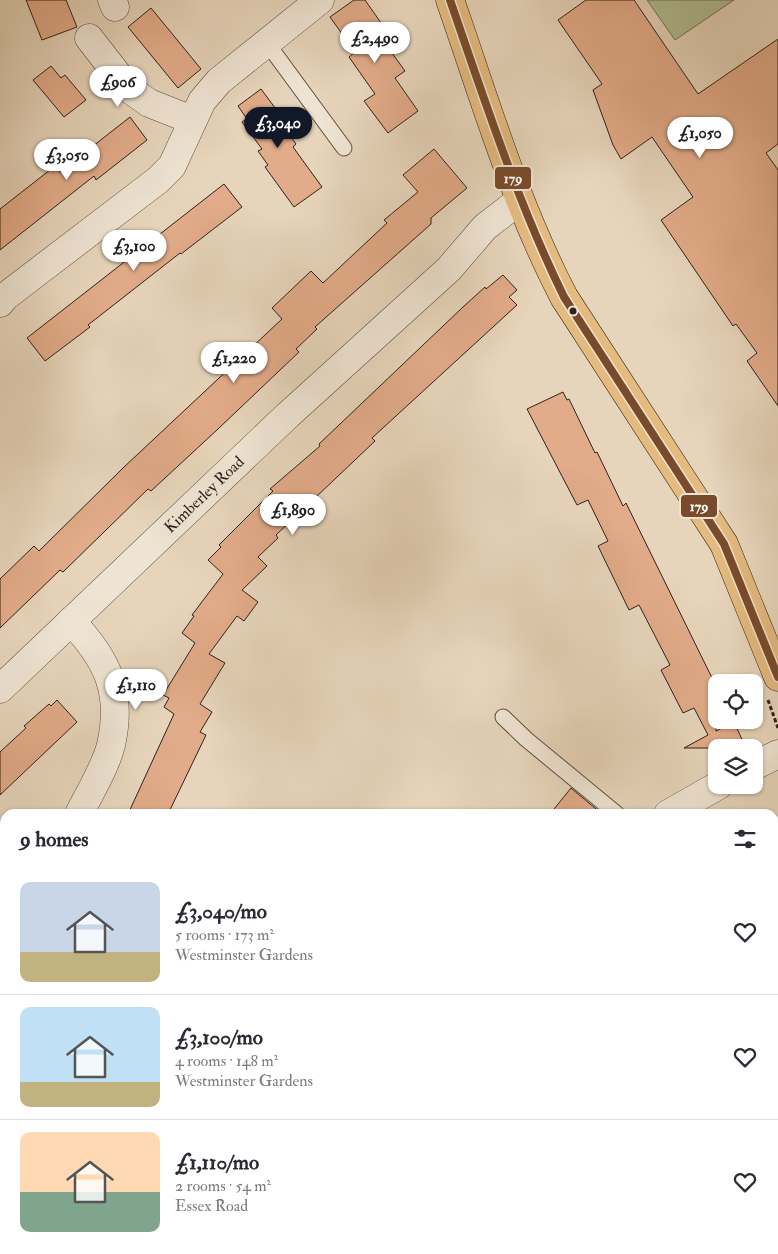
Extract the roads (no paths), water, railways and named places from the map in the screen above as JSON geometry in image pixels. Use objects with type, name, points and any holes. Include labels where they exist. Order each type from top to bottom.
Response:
[{"type":"main road","points":[[450,0],[520,200],[542,254],[564,297],[727,550],[777,673]]},
{"type":"street","points":[[2,296],[158,180],[172,166],[202,101],[219,81],[320,0]]},
{"type":"street","points":[[90,38],[128,88],[149,103],[192,120]]},
{"type":"street","name":"Kimberley Road","points":[[0,689],[288,415],[449,269],[486,227],[520,200]]},
{"type":"street","points":[[71,620],[98,654],[112,679],[115,710],[111,746],[81,809]]},
{"type":"street","points":[[763,762],[778,754]]},
{"type":"street","points":[[677,809],[708,791]]},
{"type":"lane","points":[[267,43],[344,148]]},
{"type":"lane","points":[[503,716],[526,739],[611,809]]}]
